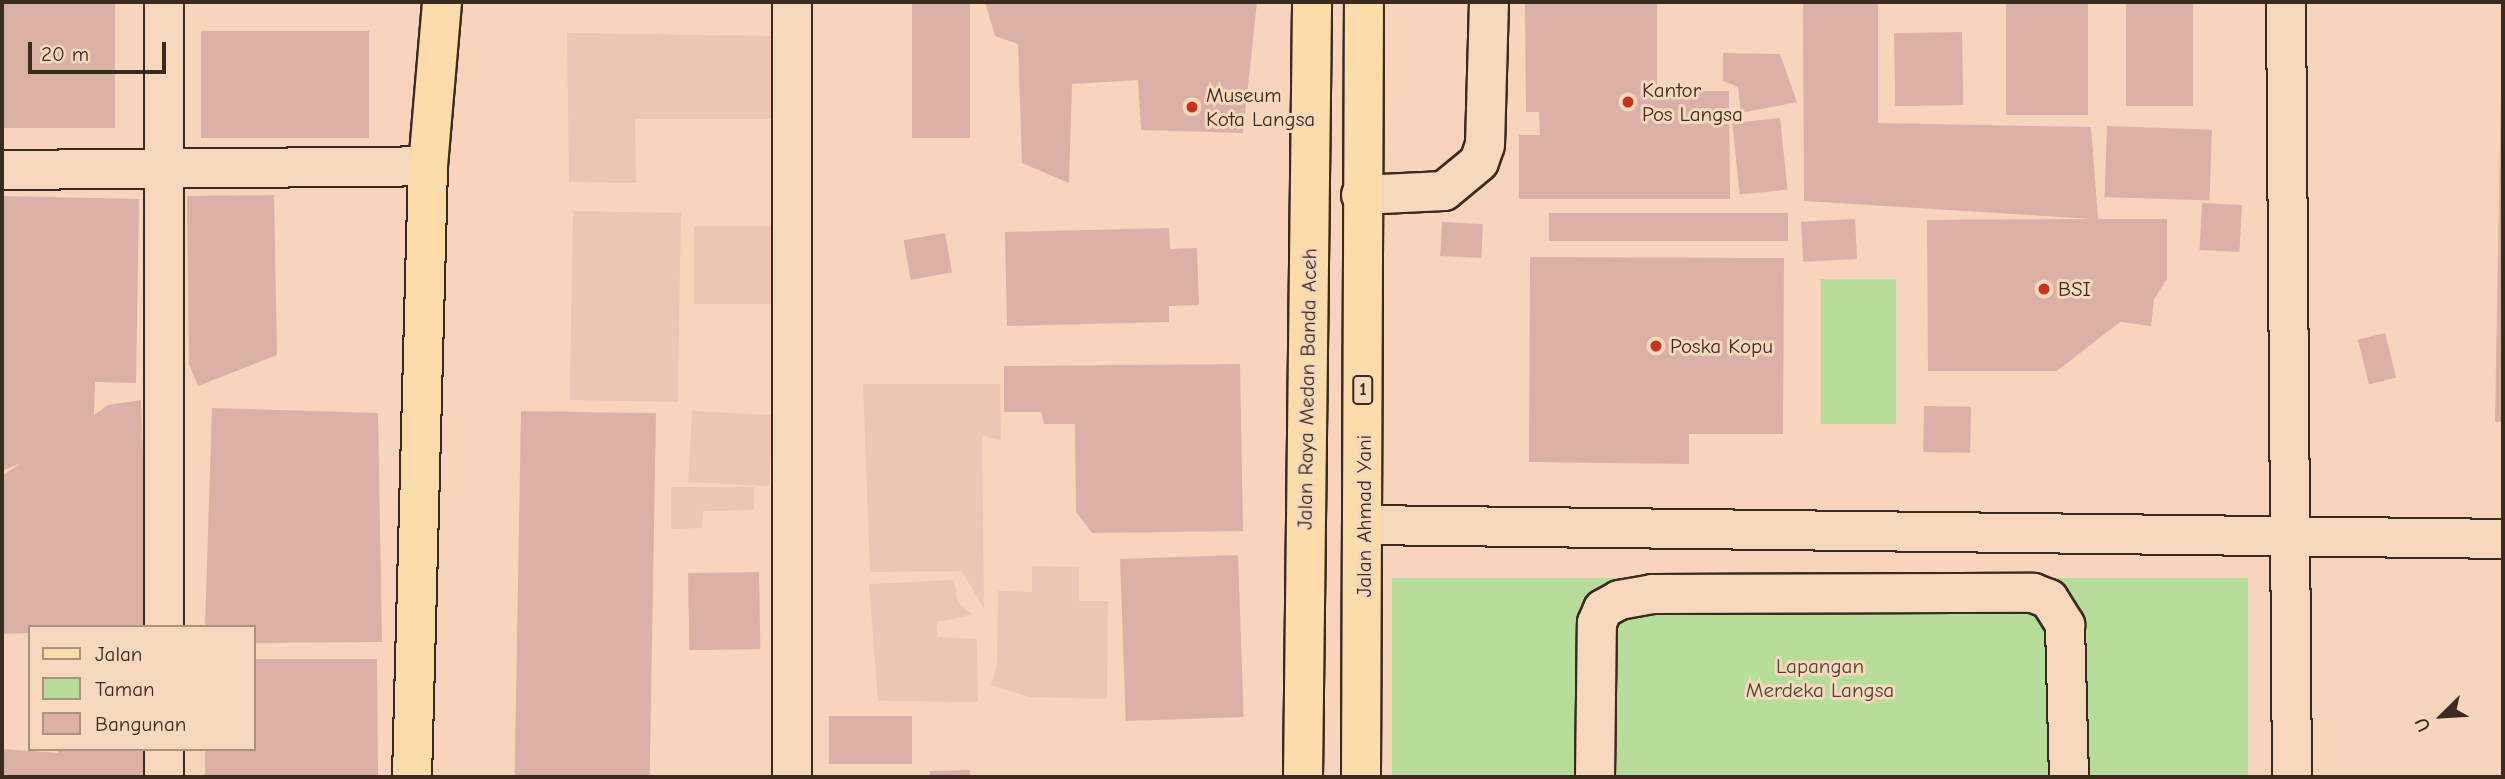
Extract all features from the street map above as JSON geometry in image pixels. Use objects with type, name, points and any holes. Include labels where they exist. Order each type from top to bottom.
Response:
[{"type":"main road","points":[[411,777],[428,166],[442,2]]},
{"type":"main road","name":"Jalan Raya Medan Banda Aceh","points":[[1303,777],[1312,2]]},
{"type":"main road","name":"Jalan Ahmad Yani","points":[[1361,777],[1364,525],[1361,195],[1364,2]]},
{"type":"street","points":[[164,2],[164,625]]},
{"type":"street","points":[[792,2],[792,777]]},
{"type":"street","points":[[1361,195],[1444,191],[1479,162],[1485,145],[1489,2]]},
{"type":"street","points":[[2286,2],[2292,777]]},
{"type":"street","points":[[2,170],[428,166]]},
{"type":"street","points":[[1364,525],[2289,539],[2503,539]]},
{"type":"street","points":[[1595,777],[1597,623],[1604,609],[1619,600],[1652,594],[2033,593],[2049,598],[2065,625],[2069,777]]},
{"type":"street","points":[[164,751],[164,777]]},
{"type":"shaded area","points":[[567,33],[774,36],[773,119],[635,119],[636,183],[569,182]]},
{"type":"shaded area","points":[[573,211],[681,213],[678,402],[570,400]]},
{"type":"shaded area","points":[[694,226],[773,226],[773,304],[694,304]]},
{"type":"shaded area","points":[[863,384],[1000,384],[1001,441],[982,435],[984,608],[961,571],[870,572]]},
{"type":"shaded area","points":[[692,411],[773,415],[769,486],[688,482]]},
{"type":"shaded area","points":[[671,487],[754,487],[754,510],[703,511],[702,528],[671,529]]},
{"type":"shaded area","points":[[1032,566],[1079,567],[1079,601],[1108,601],[1107,699],[1029,697],[991,685],[997,665],[998,591],[1032,592]]},
{"type":"shaded area","points":[[954,580],[958,602],[973,615],[937,622],[937,637],[977,639],[978,702],[878,701],[869,584]]},
{"type":"green space","points":[[1821,279],[1896,279],[1896,424],[1821,424]]},
{"type":"green space","name":"Lapangan Merdeka Langsa","points":[[1392,578],[2248,578],[2248,777],[1392,777]]},
{"type":"building","points":[[2,2],[115,2],[115,128],[2,128]]},
{"type":"building","points":[[912,2],[970,2],[970,138],[912,138]]},
{"type":"building","name":"Museum Kota Langsa","points":[[985,2],[1257,2],[1243,133],[1141,130],[1138,80],[1072,84],[1069,183],[1022,163],[1018,44],[995,36]]},
{"type":"building","name":"Kantor Pos Langsa","points":[[1525,2],[1657,2],[1657,91],[1729,91],[1730,199],[1519,199],[1519,135],[1540,135],[1539,112],[1526,112]]},
{"type":"building","points":[[1803,2],[1878,2],[1878,123],[2091,127],[2098,219],[2167,219],[2167,279],[2154,299],[2151,326],[2120,322],[2057,371],[1928,371],[1927,220],[2093,219],[1804,201]]},
{"type":"building","points":[[2006,2],[2088,2],[2088,115],[2006,115]]},
{"type":"building","points":[[2126,2],[2193,2],[2193,106],[2126,106]]},
{"type":"building","points":[[201,31],[369,31],[369,138],[201,138]]},
{"type":"building","points":[[1962,32],[1963,105],[1895,106],[1894,33]]},
{"type":"building","points":[[1723,53],[1780,54],[1797,102],[1741,113],[1738,87],[1723,81]]},
{"type":"building","points":[[2501,86],[2503,422],[2495,422]]},
{"type":"building","points":[[1780,118],[1788,190],[1740,195],[1732,123]]},
{"type":"building","points":[[2107,126],[2212,130],[2209,201],[2105,197]]},
{"type":"building","points":[[274,195],[277,355],[198,386],[189,364],[187,196]]},
{"type":"building","points":[[2,196],[139,199],[136,383],[95,382],[94,415],[108,405],[141,400],[149,625],[28,625],[28,633],[2,634],[2,476],[21,463],[2,471]]},
{"type":"building","points":[[2202,203],[2242,205],[2239,252],[2200,250]]},
{"type":"building","points":[[1549,213],[1788,213],[1788,241],[1549,241]]},
{"type":"building","points":[[1855,219],[1857,259],[1803,262],[1801,222]]},
{"type":"building","points":[[1442,222],[1483,224],[1481,258],[1440,256]]},
{"type":"building","points":[[1169,228],[1170,249],[1197,248],[1199,305],[1169,306],[1169,322],[1007,326],[1005,232]]},
{"type":"building","points":[[945,233],[952,272],[911,280],[904,240]]},
{"type":"building","name":"Poska Kopu","points":[[1530,257],[1784,258],[1783,434],[1689,434],[1689,464],[1529,462]]},
{"type":"building","points":[[2385,333],[2396,378],[2369,384],[2358,340]]},
{"type":"building","points":[[1240,364],[1243,531],[1092,533],[1076,512],[1075,424],[1044,424],[1041,412],[1004,412],[1004,366]]},
{"type":"building","points":[[1924,406],[1971,407],[1970,453],[1923,452]]},
{"type":"building","points":[[212,408],[378,413],[382,642],[256,643],[256,625],[205,625]]},
{"type":"building","points":[[521,411],[656,413],[650,777],[515,777]]},
{"type":"building","points":[[1238,555],[1244,717],[1126,721],[1120,559]]},
{"type":"building","points":[[759,572],[760,649],[689,650],[688,573]]},
{"type":"building","points":[[256,659],[377,659],[378,777],[205,777],[205,751],[256,751]]},
{"type":"building","points":[[829,716],[912,716],[912,764],[829,764]]},
{"type":"building","points":[[2,749],[58,753],[147,751],[147,777],[2,777]]},
{"type":"building","points":[[970,770],[970,777],[930,777],[930,771]]},
{"type":"place","name":"Kantor Pos Langsa","points":[[1628,102]]},
{"type":"place","name":"Museum Kota Langsa","points":[[1192,107]]},
{"type":"place","name":"BSI","points":[[2044,289]]},
{"type":"place","name":"Poska Kopu","points":[[1656,346]]}]
